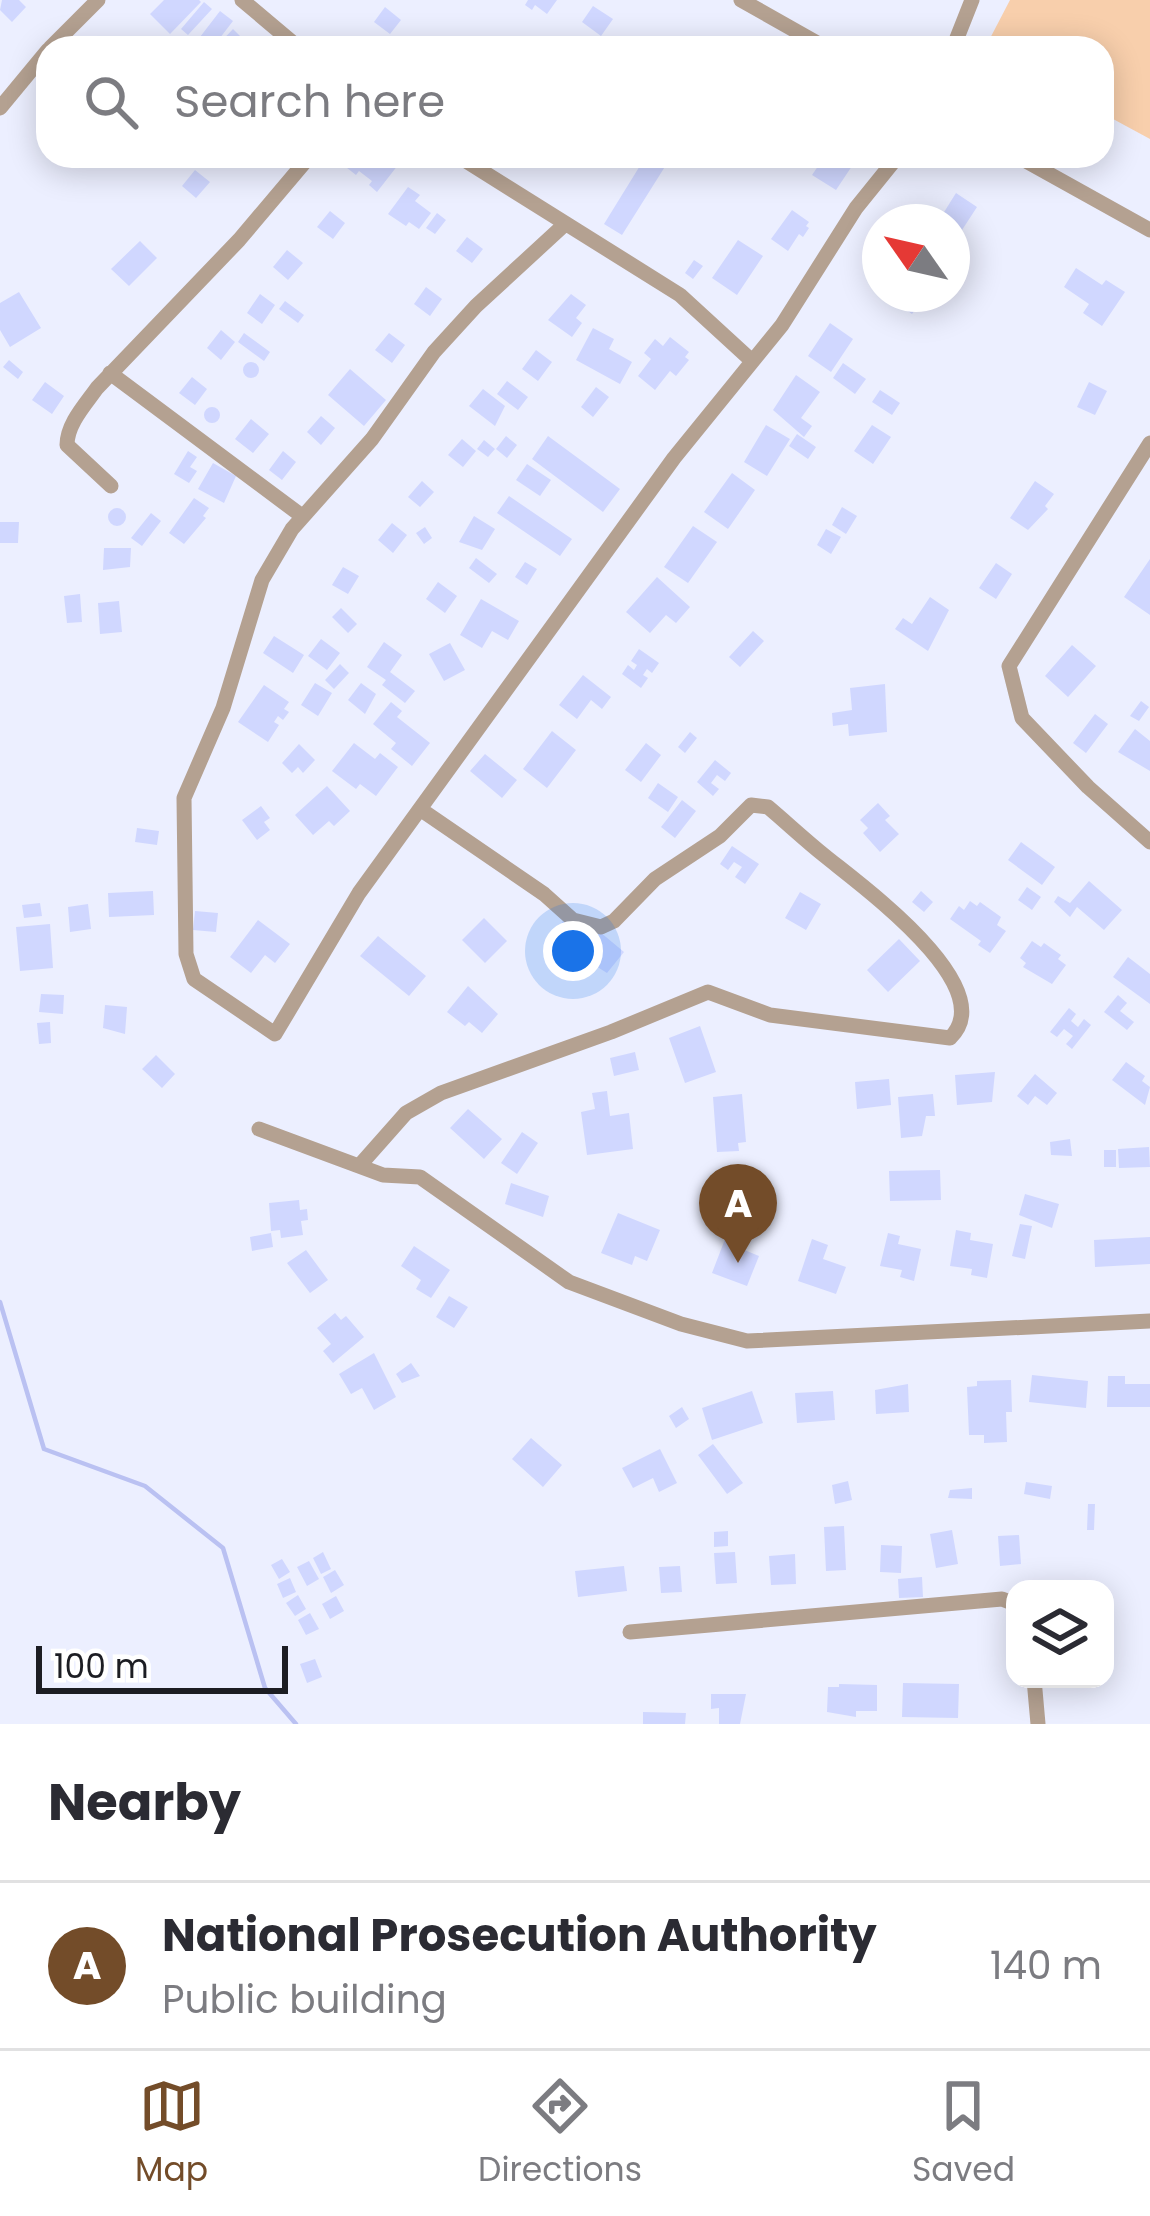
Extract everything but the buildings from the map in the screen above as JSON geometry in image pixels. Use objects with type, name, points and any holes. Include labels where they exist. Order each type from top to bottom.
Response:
[{"type":"street","points":[[62,36],[98,0]]},
{"type":"street","points":[[242,0],[285,36]]},
{"type":"street","points":[[741,0],[805,36]]},
{"type":"street","points":[[958,36],[973,0]]},
{"type":"street","points":[[0,108],[36,65]]},
{"type":"street","points":[[111,486],[70,450],[66,441],[78,415],[300,168]]},
{"type":"street","points":[[477,168],[680,295],[752,361]]},
{"type":"street","points":[[564,224],[434,352],[371,440],[302,516],[262,580],[224,708],[184,798],[185,954],[194,979],[275,1034],[359,893],[674,458],[782,325],[856,208],[888,168]]},
{"type":"street","points":[[1039,168],[1150,230]]},
{"type":"street","points":[[110,374],[302,516]]},
{"type":"street","points":[[1150,443],[1009,666],[1022,718],[1088,787],[1150,842]]},
{"type":"street","points":[[360,1166],[406,1113],[442,1093],[708,992],[770,1016],[845,1026],[945,1038],[956,1034],[962,1023],[962,999],[954,983],[901,916],[768,807],[751,805],[720,836],[655,879],[614,921],[601,927],[573,920],[544,894],[420,808]]},
{"type":"street","points":[[259,1129],[382,1175],[420,1177],[569,1282],[681,1324],[747,1342],[1150,1321]]},
{"type":"street","points":[[630,1632],[1006,1601]]},
{"type":"street","points":[[1035,1688],[1038,1724]]},
{"type":"shaded area","points":[[1010,0],[1150,0],[1150,139],[1114,120],[1114,36],[991,36]]},
{"type":"waterway","points":[[0,1302],[44,1449],[145,1486],[223,1548],[265,1688],[296,1724]]},
{"type":"place","name":"National Prosecution Authority","points":[[738,1263]]}]
